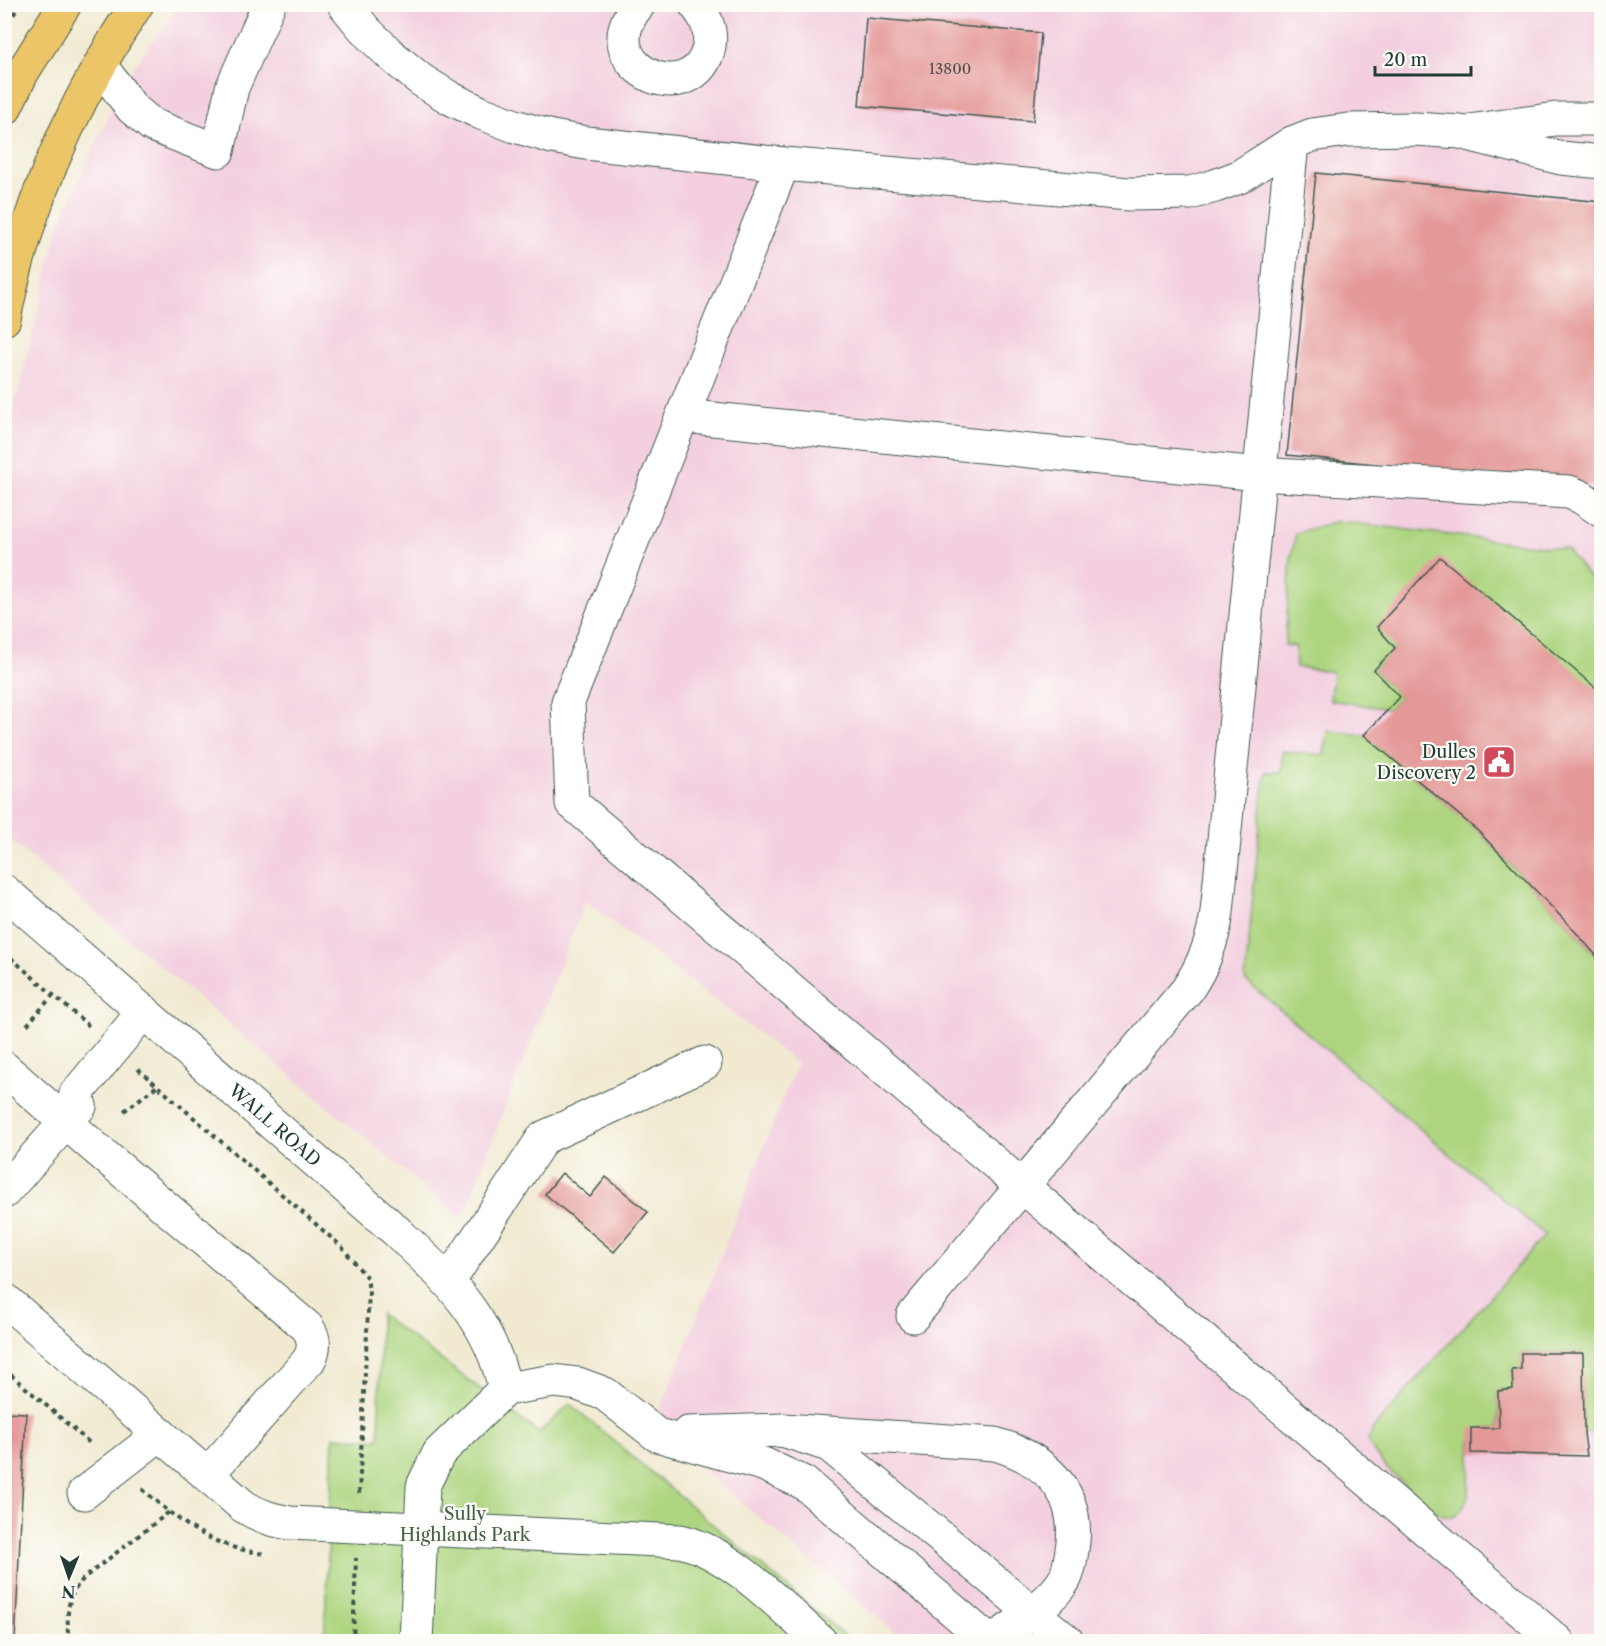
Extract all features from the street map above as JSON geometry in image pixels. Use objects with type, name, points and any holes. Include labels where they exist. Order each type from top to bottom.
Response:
[{"type":"main road","points":[[4,110],[22,73],[65,4]]},
{"type":"main road","points":[[4,319],[37,199],[78,105],[137,4]]},
{"type":"street","points":[[100,65],[132,108],[152,126],[218,151],[232,88],[269,4]]},
{"type":"street","points":[[344,4],[366,31],[421,80],[450,98],[515,126],[552,137],[586,143],[783,164],[1159,195],[1190,193],[1239,177],[1292,143],[1312,135],[1348,130],[1404,129],[1460,132],[1556,119],[1602,119]]},
{"type":"street","points":[[639,4],[625,27],[624,41],[627,55],[635,67],[646,75],[660,80],[674,80],[687,75],[699,67],[706,55],[710,41],[709,27],[695,4]]},
{"type":"street","points":[[1460,132],[1561,158],[1602,162]]},
{"type":"street","points":[[913,1316],[1187,990],[1201,969],[1208,952],[1217,912],[1259,474],[1289,309],[1292,143]]},
{"type":"street","points":[[783,164],[568,702],[572,803],[1558,1641]]},
{"type":"street","points":[[683,416],[1259,474],[1569,492],[1602,511]]},
{"type":"street","name":"WALL ROAD","points":[[4,891],[394,1228],[450,1281],[483,1328],[501,1370],[505,1389]]},
{"type":"street","points":[[4,1192],[64,1108],[144,1011]]},
{"type":"street","points":[[450,1281],[543,1138],[705,1064]]},
{"type":"street","points":[[4,1068],[64,1108],[312,1334],[313,1352],[309,1360],[207,1475]]},
{"type":"street","points":[[4,1159],[64,1108]]},
{"type":"street","points":[[4,1299],[256,1515],[290,1523],[680,1541],[693,1544],[727,1561],[821,1641]]},
{"type":"street","points":[[416,1641],[423,1486],[439,1453],[505,1389],[554,1381],[578,1384],[605,1394],[657,1435],[763,1464],[804,1483],[991,1641],[1052,1595],[1064,1581],[1069,1569],[1073,1523],[1069,1502],[1045,1468],[1028,1456],[995,1444],[783,1430],[657,1435]]},
{"type":"street","points":[[783,1430],[830,1445],[1068,1641]]},
{"type":"street","points":[[84,1493],[160,1434]]},
{"type":"street","points":[[829,1504],[861,1471]]},
{"type":"path","points":[[4,30],[20,4]]},
{"type":"path","points":[[4,952],[89,1026]]},
{"type":"path","points":[[27,1025],[53,994]]},
{"type":"path","points":[[139,1070],[342,1247],[368,1278],[358,1505]]},
{"type":"path","points":[[124,1111],[157,1086]]},
{"type":"path","points":[[4,1369],[97,1449]]},
{"type":"path","points":[[68,1641],[68,1608],[70,1597],[76,1586],[169,1512]]},
{"type":"path","points":[[353,1641],[356,1550]]},
{"type":"shaded area","points":[[179,5],[1601,5],[1601,1641],[905,1641],[653,1428],[797,1063],[585,901],[462,1219],[5,836],[5,444],[60,222],[126,78]]},
{"type":"green space","points":[[1337,521],[1566,549],[1601,591],[1601,693],[1395,648],[1374,670],[1400,697],[1389,709],[1330,700],[1333,672],[1296,667],[1295,646],[1285,645],[1291,557],[1296,533]]},
{"type":"green space","points":[[1328,731],[1364,735],[1479,832],[1572,928],[1601,962],[1601,1433],[1584,1433],[1582,1353],[1521,1353],[1521,1369],[1512,1370],[1513,1389],[1498,1391],[1499,1428],[1471,1429],[1469,1494],[1460,1513],[1452,1516],[1440,1514],[1399,1480],[1380,1461],[1368,1440],[1372,1430],[1545,1235],[1245,980],[1265,772],[1281,772],[1282,751],[1324,755]]},
{"type":"green space","name":"Sully Highlands Park","points":[[380,1314],[539,1433],[570,1404],[851,1641],[324,1642],[333,1437],[379,1439]]},
{"type":"building","points":[[866,18],[1041,33],[1033,121],[859,106]]},
{"type":"building","points":[[1316,173],[1602,202],[1602,487],[1287,455]]},
{"type":"building","name":"Dulles Discovery 2","points":[[1440,557],[1602,693],[1602,962],[1479,832],[1364,735],[1400,697],[1374,670],[1395,648],[1377,627]]},
{"type":"building","points":[[562,1173],[590,1197],[606,1177],[648,1212],[614,1252],[545,1194]]},
{"type":"building","points":[[1521,1353],[1583,1353],[1584,1433],[1587,1456],[1471,1453],[1471,1428],[1499,1428],[1498,1391],[1513,1389],[1512,1370],[1521,1369]]},
{"type":"building","points":[[4,1412],[26,1413],[15,1642],[4,1642]]},
{"type":"building","points":[[1598,1433],[1602,1433],[1602,1523],[1598,1523]]},
{"type":"place","name":"Dulles Discovery 2","points":[[1499,762]]}]
